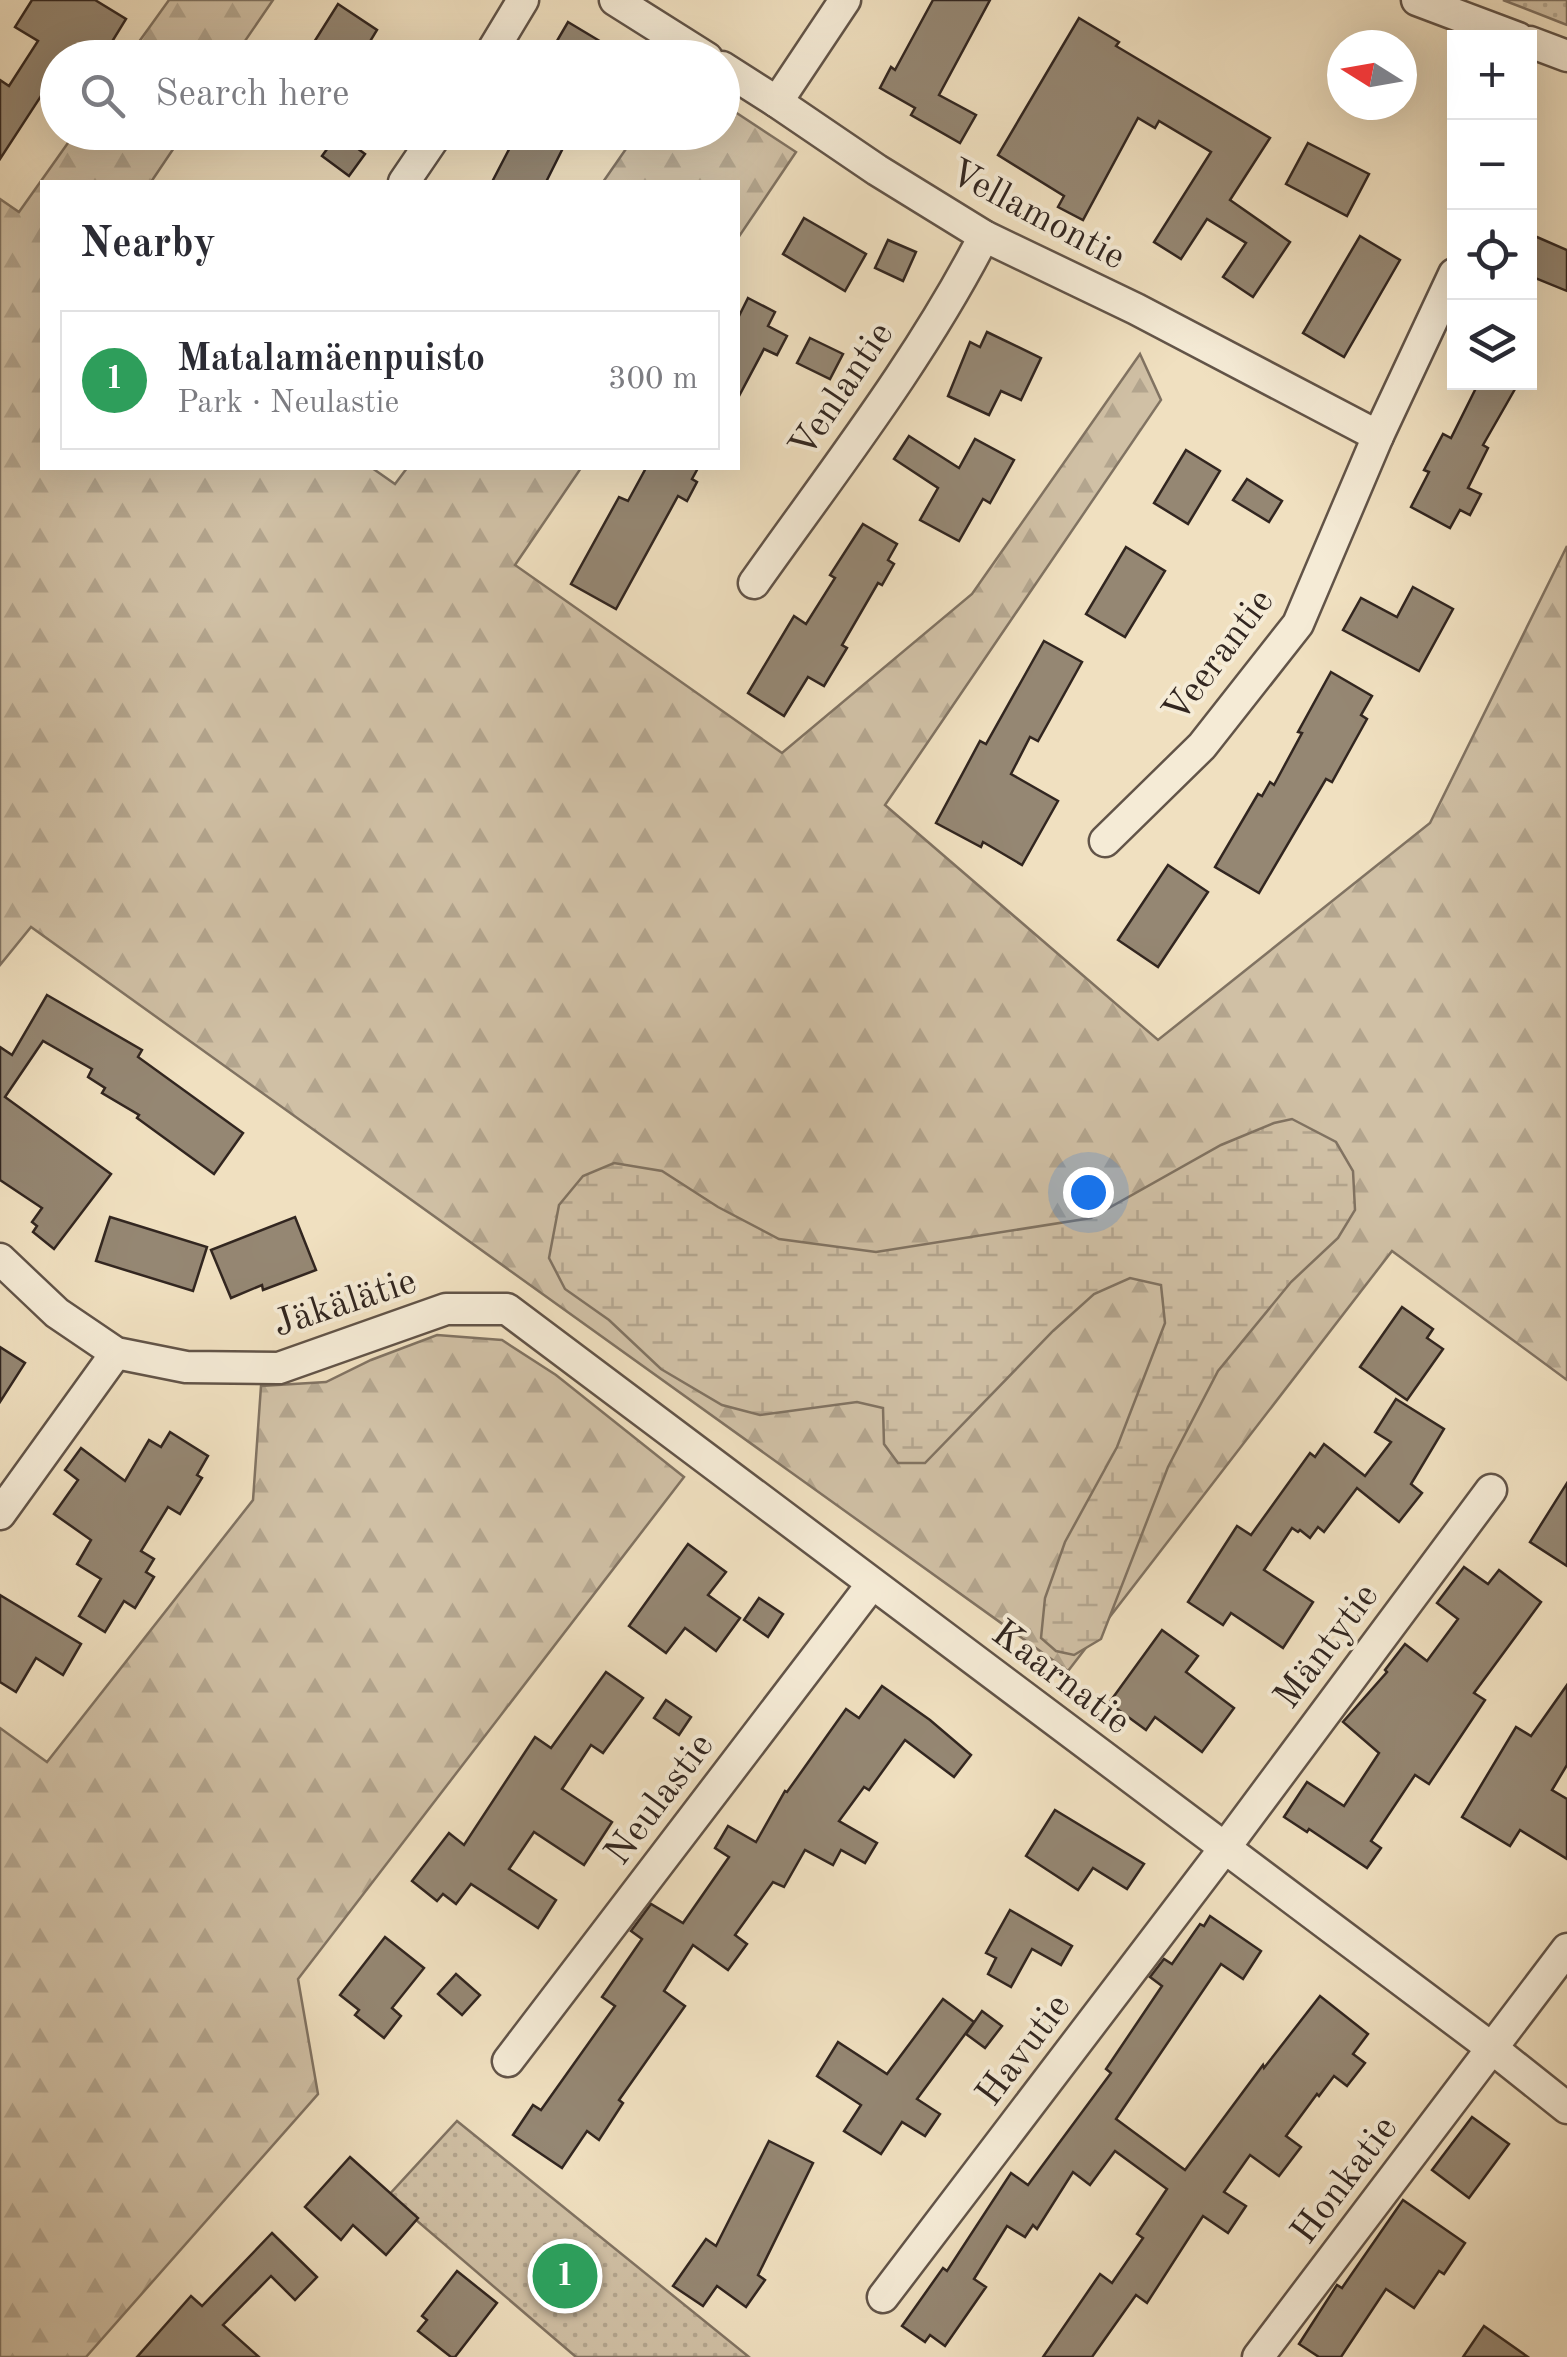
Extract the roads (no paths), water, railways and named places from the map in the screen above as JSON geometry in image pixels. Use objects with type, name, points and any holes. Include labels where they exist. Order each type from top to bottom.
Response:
[{"type":"street","points":[[499,40],[523,0]]},
{"type":"street","points":[[615,0],[678,40]]},
{"type":"street","points":[[777,102],[844,0]]},
{"type":"street","points":[[1417,0],[1497,30]]},
{"type":"street","points":[[1537,45],[1567,56]]},
{"type":"street","name":"Vellamontie","points":[[740,79],[984,236],[1136,309],[1378,436]]},
{"type":"street","points":[[405,180],[426,150]]},
{"type":"street","name":"Venlantie","points":[[754,583],[874,414],[958,286],[984,236]]},
{"type":"street","name":"Veerantie","points":[[1106,842],[1202,746],[1298,624],[1378,436],[1447,289]]},
{"type":"street","name":"Jäkälätie","points":[[0,1259],[57,1313],[116,1352],[186,1367],[280,1368],[446,1309],[508,1309]]},
{"type":"street","name":"Kaarnatie","points":[[508,1309],[1567,2108]]},
{"type":"street","points":[[0,1514],[116,1352]]},
{"type":"street","name":"Mäntytie","points":[[1224,1848],[1491,1490]]},
{"type":"street","name":"Neulastie","points":[[508,2061],[872,1584]]},
{"type":"street","name":"Havutie","points":[[883,2297],[1224,1848]]},
{"type":"street","name":"Honkatie","points":[[1258,2357],[1567,1949]]},
{"type":"place","name":"Matalamäenpuisto","points":[[565,2276]]}]
